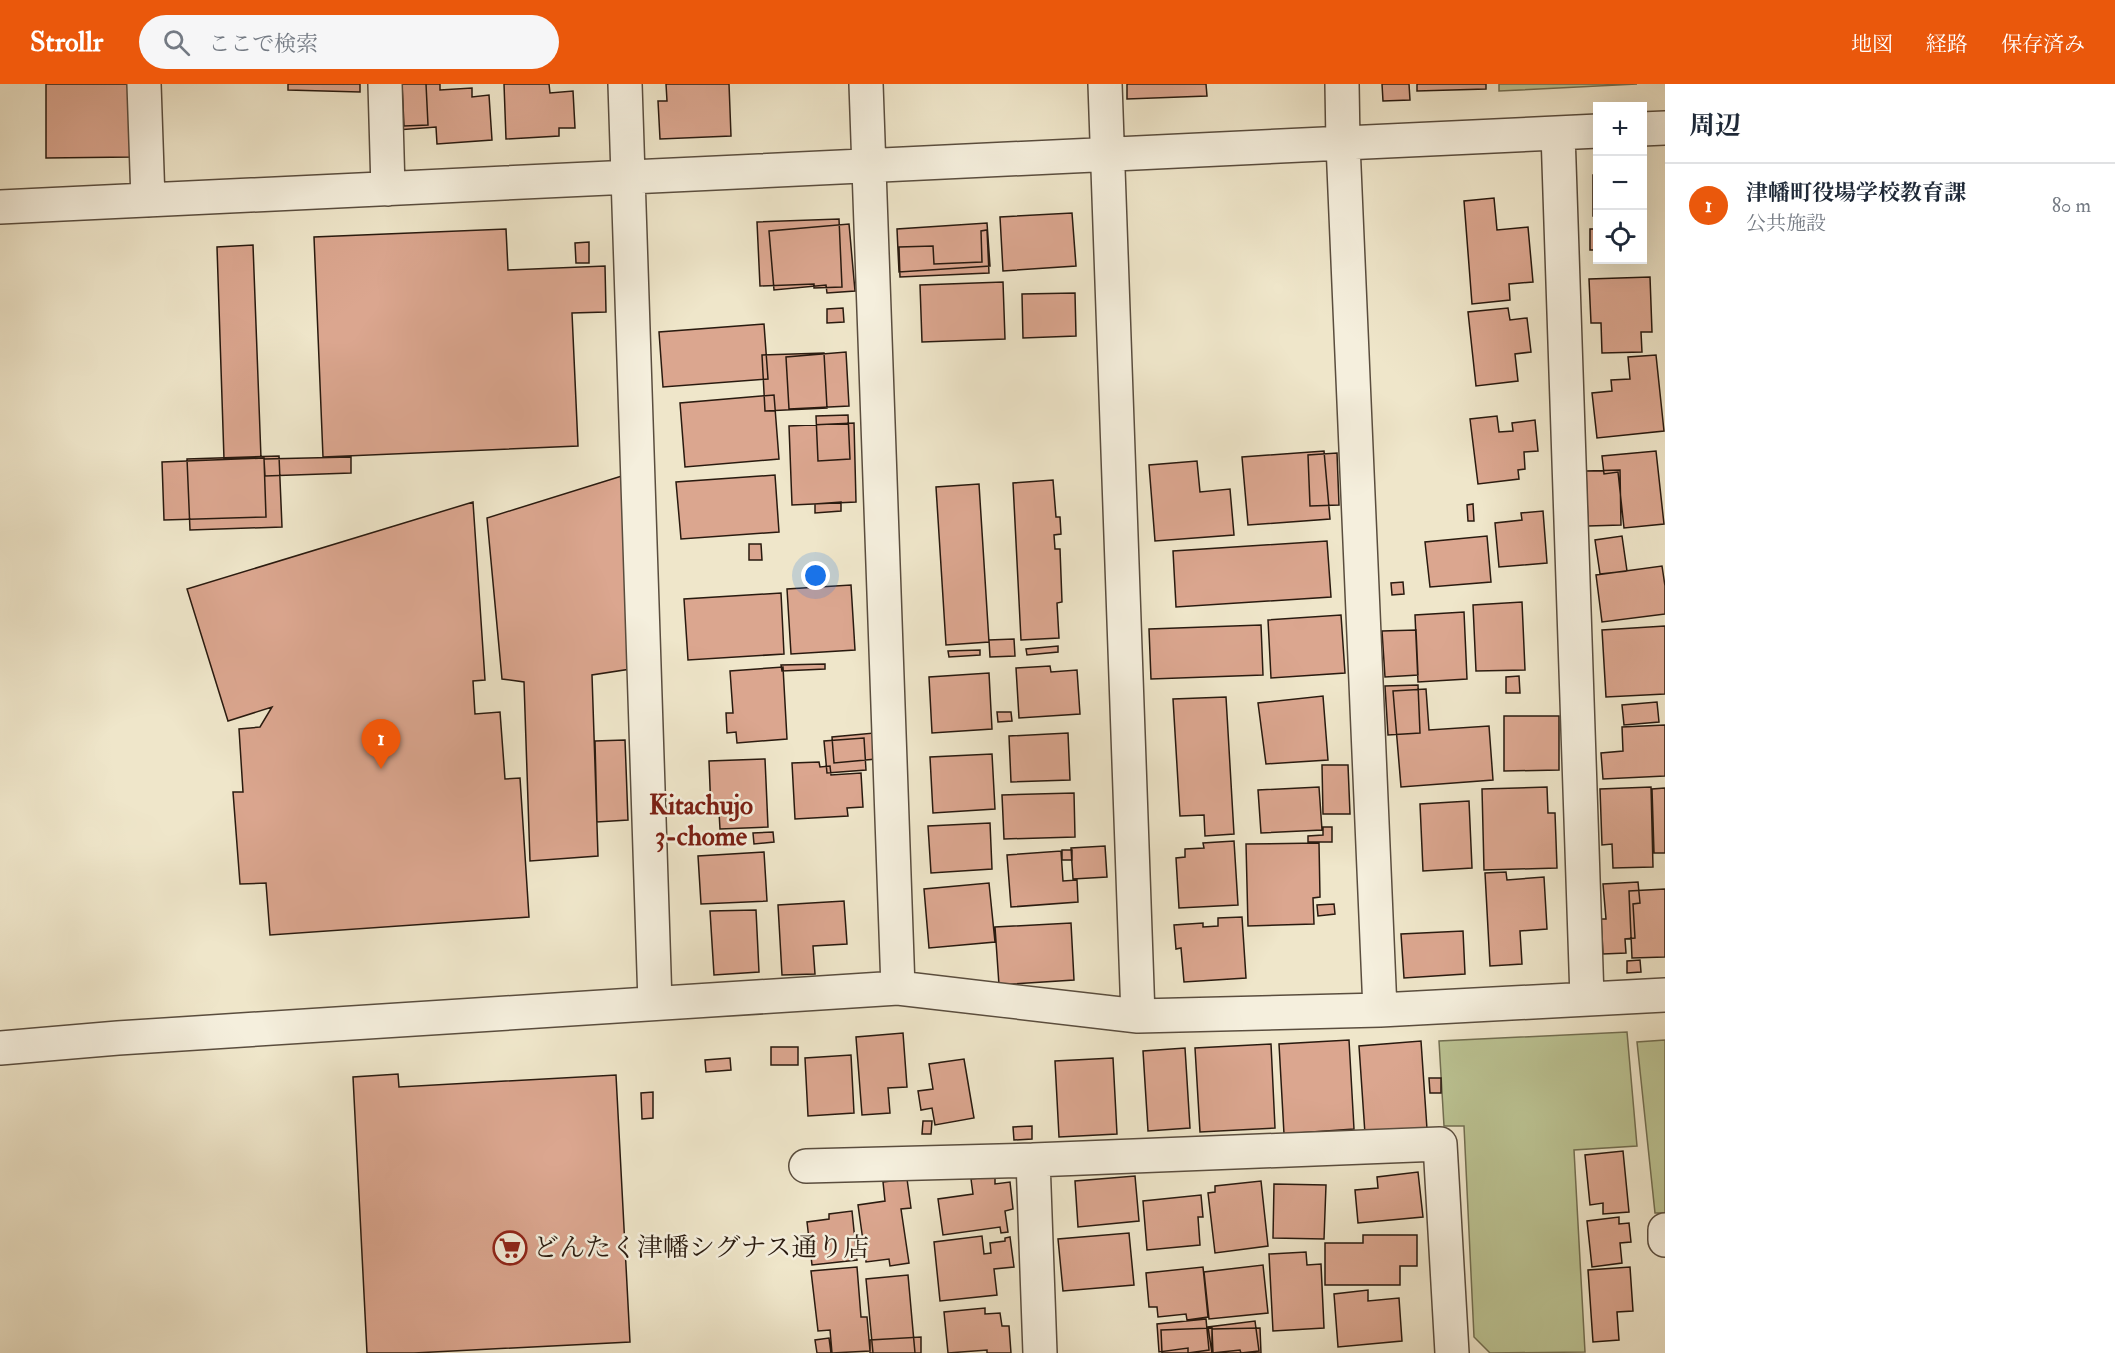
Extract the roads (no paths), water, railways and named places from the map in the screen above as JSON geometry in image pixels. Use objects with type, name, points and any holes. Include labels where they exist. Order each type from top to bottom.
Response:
[{"type":"street","points":[[144,84],[148,200]]},
{"type":"street","points":[[385,84],[388,189]]},
{"type":"street","points":[[625,84],[655,1004]]},
{"type":"street","points":[[866,84],[898,988]]},
{"type":"street","points":[[1105,84],[1138,1016]]},
{"type":"street","points":[[1342,84],[1380,1010]]},
{"type":"street","points":[[1647,129],[1665,128]]},
{"type":"street","points":[[0,207],[1593,131]]},
{"type":"street","points":[[1558,133],[1587,998]]},
{"type":"street","points":[[0,1048],[118,1038],[898,988],[1138,1016],[1380,1010],[1665,994]]},
{"type":"street","points":[[806,1166],[1033,1160],[1440,1144],[1452,1353]]},
{"type":"street","points":[[1033,1160],[1040,1353]]},
{"type":"street","points":[[1665,1230],[1665,1240]]},
{"type":"place","name":"津幡町役場学校教育課","points":[[381,769]]},
{"type":"place","name":"どんたく津幡シグナス通り店","points":[[510,1248]]},
{"type":"district","name":"Kitachujo 3-chome","points":[[701,820]]}]
